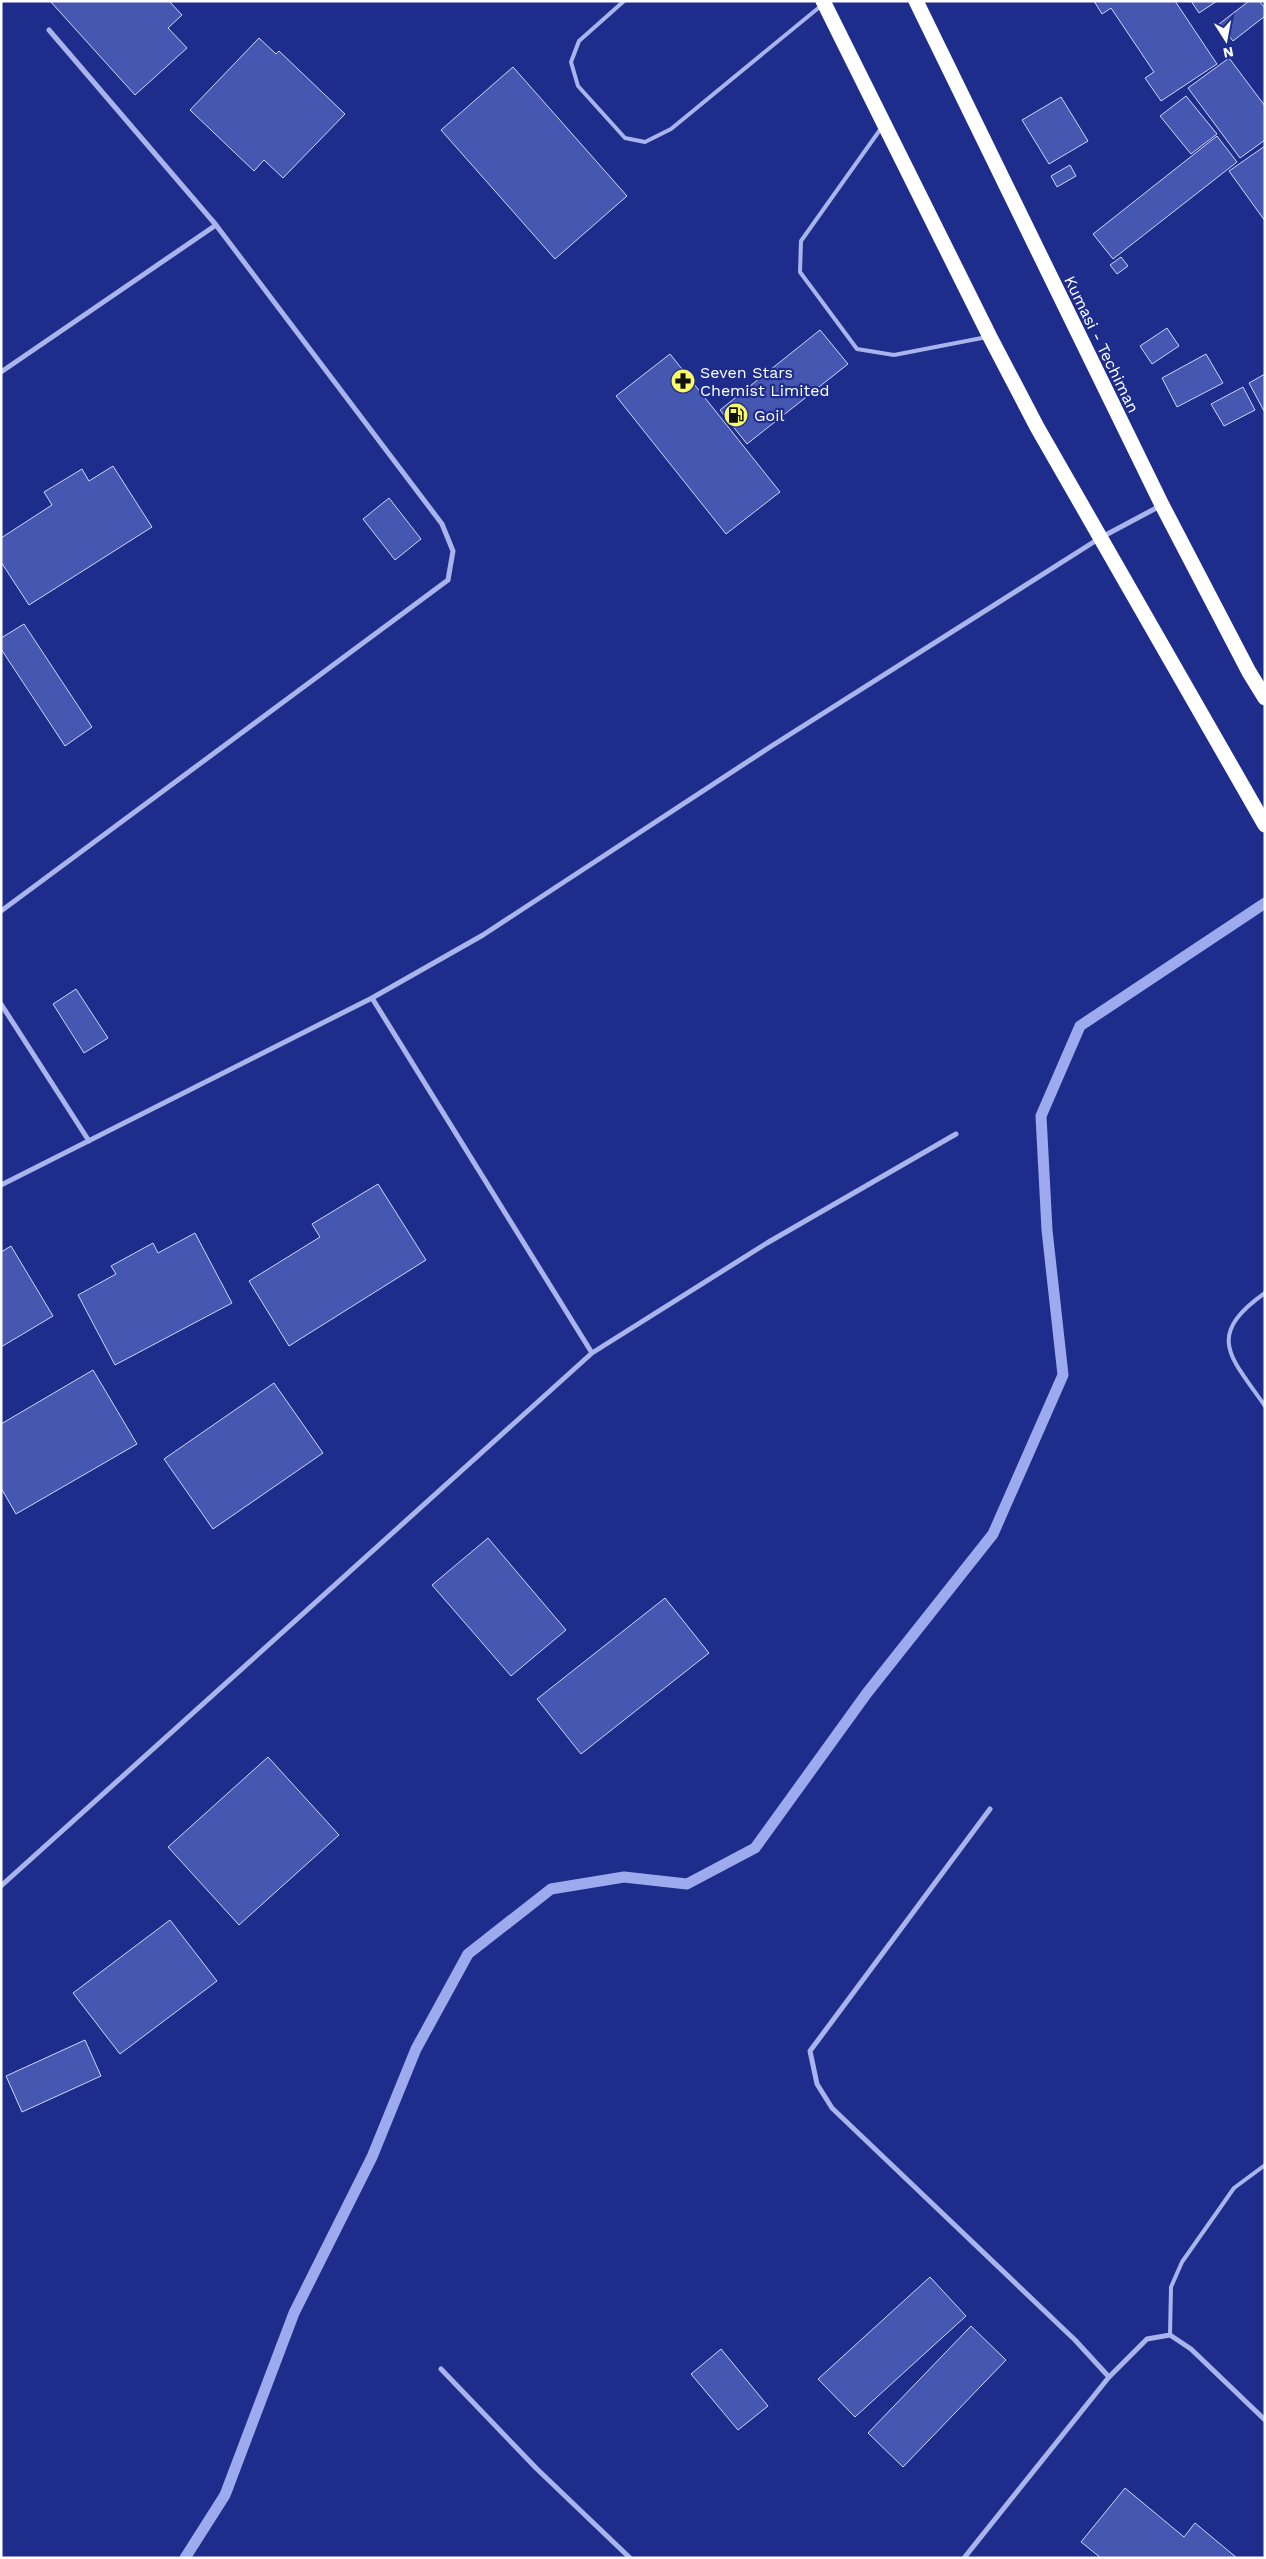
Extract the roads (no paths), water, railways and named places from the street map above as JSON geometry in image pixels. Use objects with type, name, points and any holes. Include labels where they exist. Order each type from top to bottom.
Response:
[{"type":"highway","name":"Kumasi - Techiman","points":[[916,1],[1162,505],[1248,672],[1265,698]]},
{"type":"highway","points":[[823,2],[990,337],[1100,538],[1265,825]]},
{"type":"street","points":[[1,911],[448,580],[453,551],[442,524],[216,224],[49,30]]},
{"type":"street","points":[[1,372],[216,224]]},
{"type":"street","points":[[1,1185],[372,998],[483,935],[770,747],[1100,538],[1162,505]]},
{"type":"street","points":[[372,998],[592,1353]]},
{"type":"street","points":[[1,1004],[89,1141]]},
{"type":"street","points":[[1,1886],[592,1353],[767,1242],[956,1134]]},
{"type":"street","points":[[990,1809],[810,2051],[813,2068],[817,2084],[832,2108],[1075,2340],[1109,2377]]},
{"type":"street","points":[[964,2558],[1109,2377],[1147,2339],[1170,2335],[1191,2349],[1265,2420]]},
{"type":"street","points":[[441,2369],[537,2469],[630,2558]]},
{"type":"lane","points":[[624,1],[579,41],[571,62],[578,86],[625,138],[645,142],[671,130],[823,2]]},
{"type":"lane","points":[[884,126],[801,241],[800,272],[858,349],[894,355],[990,337]]},
{"type":"lane","points":[[1265,1293],[1244,1307],[1232,1324],[1227,1338],[1231,1357],[1265,1406]]},
{"type":"lane","points":[[1170,2335],[1170,2286],[1182,2262],[1234,2188],[1265,2165]]},
{"type":"waterway","points":[[185,2558],[225,2495],[294,2313],[372,2157],[416,2049],[468,1954],[551,1889],[624,1877],[687,1884],[755,1848],[867,1693],[993,1534],[1063,1375],[1047,1230],[1041,1116],[1080,1026],[1265,903]]},
{"type":"place","name":"Seven Stars Chemist Limited","points":[[683,381]]},
{"type":"place","name":"Goil","points":[[736,415]]}]
